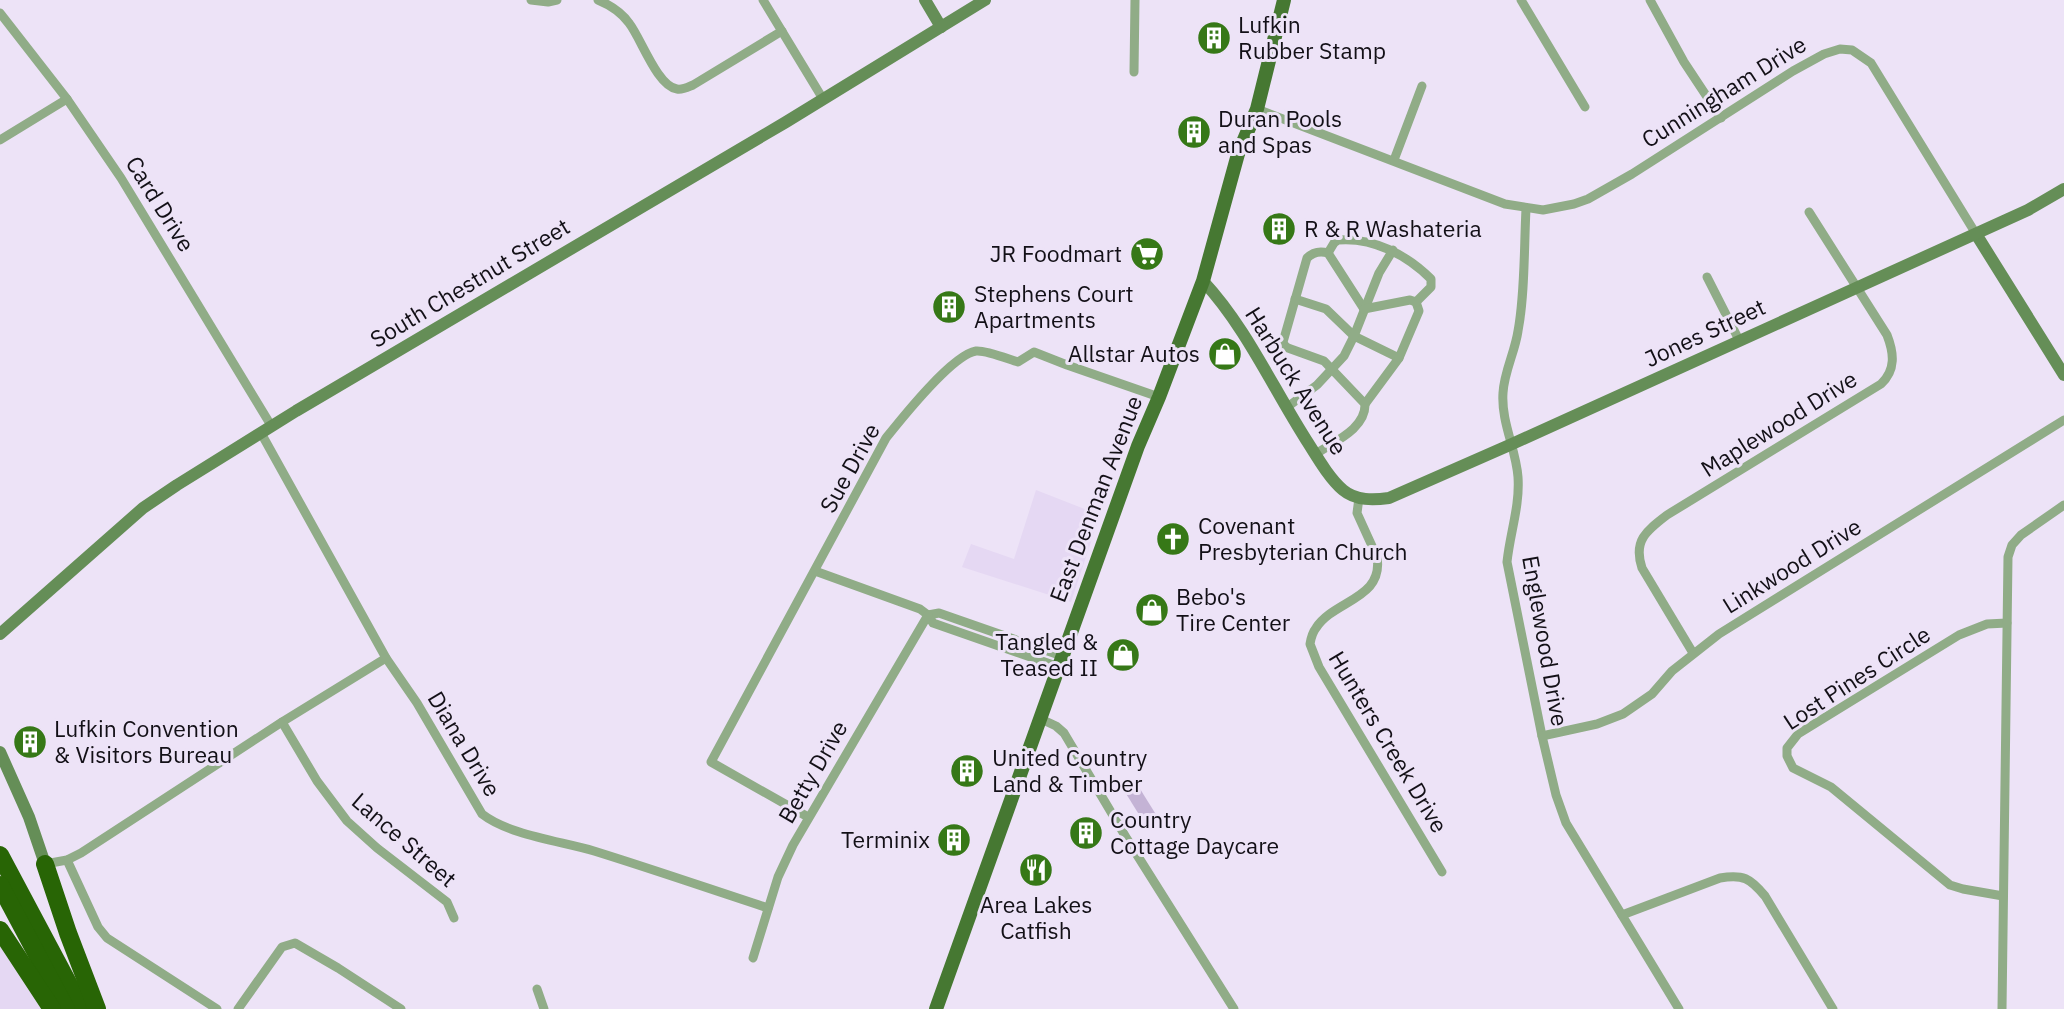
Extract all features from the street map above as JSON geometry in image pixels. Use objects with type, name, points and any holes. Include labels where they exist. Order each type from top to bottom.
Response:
[{"type":"highway","points":[[0,855],[82,1009]]},
{"type":"highway","points":[[45,864],[97,1009]]},
{"type":"highway","points":[[0,885],[66,1009]]},
{"type":"highway","points":[[0,930],[52,1009]]},
{"type":"main road","points":[[925,0],[941,27]]},
{"type":"main road","name":"South Chestnut Street","points":[[0,634],[143,508],[496,291],[823,99],[985,0]]},
{"type":"main road","name":"East Denman Avenue","points":[[936,1009],[1138,446],[1203,281],[1238,154],[1257,109],[1283,0]]},
{"type":"main road","name":"Jones Street","points":[[1359,498],[1389,498],[2028,211],[2064,189]]},
{"type":"main road","name":"Cunningham Drive","points":[[1976,234],[2064,375]]},
{"type":"main road","name":"Harbuck Avenue","points":[[1203,281],[1218,297],[1316,454],[1343,490],[1359,498]]},
{"type":"main road","points":[[0,752],[29,817],[45,864]]},
{"type":"street","points":[[531,0],[557,0]]},
{"type":"street","points":[[598,0],[607,4],[629,23],[664,82],[677,89],[693,85],[782,31]]},
{"type":"street","points":[[763,0],[823,99]]},
{"type":"street","points":[[1134,72],[1135,0]]},
{"type":"street","points":[[1521,0],[1585,107]]},
{"type":"street","points":[[1650,0],[1684,62],[1721,118]]},
{"type":"street","name":"Card Drive","points":[[0,13],[67,99],[121,178],[266,430]]},
{"type":"street","name":"Cunningham Drive","points":[[1257,109],[1505,204],[1525,209],[1556,209],[1588,198],[1632,174],[1824,54],[1840,49],[1852,50],[1871,63],[1976,234]]},
{"type":"street","points":[[1394,160],[1422,86]]},
{"type":"street","points":[[0,140],[67,99]]},
{"type":"street","name":"Englewood Drive","points":[[1525,209],[1518,331],[1503,393],[1503,412],[1518,480],[1518,497],[1507,562],[1542,736],[1556,795],[1566,822],[1679,1009]]},
{"type":"street","name":"Maplewood Drive","points":[[1693,653],[1642,568],[1638,557],[1642,538],[1667,515],[1855,400],[1887,378],[1892,368],[1892,346],[1880,322],[1809,212]]},
{"type":"street","points":[[1328,253],[1334,243],[1344,240],[1381,245],[1392,250],[1431,279],[1431,287],[1416,302]]},
{"type":"street","points":[[1286,408],[1333,370],[1344,356],[1379,273],[1392,250]]},
{"type":"street","points":[[1316,454],[1353,430],[1366,412],[1365,404],[1324,361],[1284,346],[1283,342],[1307,258],[1315,253],[1328,253]]},
{"type":"street","points":[[1328,253],[1364,309]]},
{"type":"street","points":[[1707,277],[1739,340]]},
{"type":"street","points":[[1295,299],[1326,309],[1354,336],[1399,358]]},
{"type":"street","points":[[1364,309],[1410,300],[1416,302]]},
{"type":"street","points":[[1365,404],[1399,358],[1419,311],[1416,302]]},
{"type":"street","name":"Sue Drive","points":[[808,817],[711,762],[886,438],[942,375],[968,354],[978,351],[1018,362],[1034,352],[1159,397]]},
{"type":"street","name":"Linkwood Drive","points":[[1542,736],[1597,724],[1623,714],[1652,694],[1672,671],[1719,634],[2064,420]]},
{"type":"street","name":"Diana Drive","points":[[266,430],[386,658],[417,703],[482,814],[509,828],[594,851],[768,908]]},
{"type":"street","name":"Hunters Creek Drive","points":[[1359,498],[1357,513],[1377,557],[1375,578],[1371,587],[1317,625],[1310,644],[1319,667],[1442,872]]},
{"type":"street","points":[[2002,1009],[2007,570],[2012,545],[2036,523],[2064,505]]},
{"type":"street","points":[[815,572],[920,609],[929,615],[933,623],[1060,662]]},
{"type":"street","name":"Betty Drive","points":[[753,958],[778,877],[808,817],[929,615]]},
{"type":"street","name":"Lost Pines Circle","points":[[2003,896],[1950,885],[1831,787],[1793,768],[1787,756],[1787,748],[1798,734],[1959,635],[1987,624],[2007,622]]},
{"type":"street","points":[[45,864],[66,860],[81,853],[386,658]]},
{"type":"street","points":[[1041,719],[1064,733],[1234,1009]]},
{"type":"street","name":"Lance Street","points":[[282,722],[317,781],[347,821],[447,902],[454,918]]},
{"type":"street","points":[[66,860],[97,927],[107,938],[217,1009]]},
{"type":"street","points":[[1622,915],[1720,878],[1745,877],[1765,896],[1833,1009]]},
{"type":"street","points":[[238,1009],[282,947],[295,943],[401,1009]]},
{"type":"street","points":[[537,989],[544,1009]]},
{"type":"shaded area","points":[[1036,490],[1100,515],[1071,602],[962,567],[971,544],[1014,559]]},
{"type":"shaded area","points":[[1137,784],[1160,821],[1148,829],[1125,792]]},
{"type":"shaded area","points":[[0,939],[45,1009],[0,1009]]},
{"type":"place","name":"Lufkin Rubber Stamp","points":[[1214,38]]},
{"type":"place","name":"Duran Pools and Spas","points":[[1194,132]]},
{"type":"place","name":"R & R Washateria","points":[[1279,229]]},
{"type":"place","name":"JR Foodmart","points":[[1147,254]]},
{"type":"place","name":"Stephens Court Apartments","points":[[949,307]]},
{"type":"place","name":"Allstar Autos","points":[[1225,354]]},
{"type":"place","name":"Covenant Presbyterian Church","points":[[1173,539]]},
{"type":"place","name":"Bebo's Tire Center","points":[[1152,610]]},
{"type":"place","name":"Tangled & Teased II","points":[[1123,655]]},
{"type":"place","name":"Lufkin Convention & Visitors Bureau","points":[[30,742]]},
{"type":"place","name":"United Country Land & Timber","points":[[967,771]]},
{"type":"place","name":"Country Cottage Daycare","points":[[1086,833]]},
{"type":"place","name":"Terminix","points":[[954,840]]},
{"type":"place","name":"Area Lakes Catfish","points":[[1036,870]]}]
